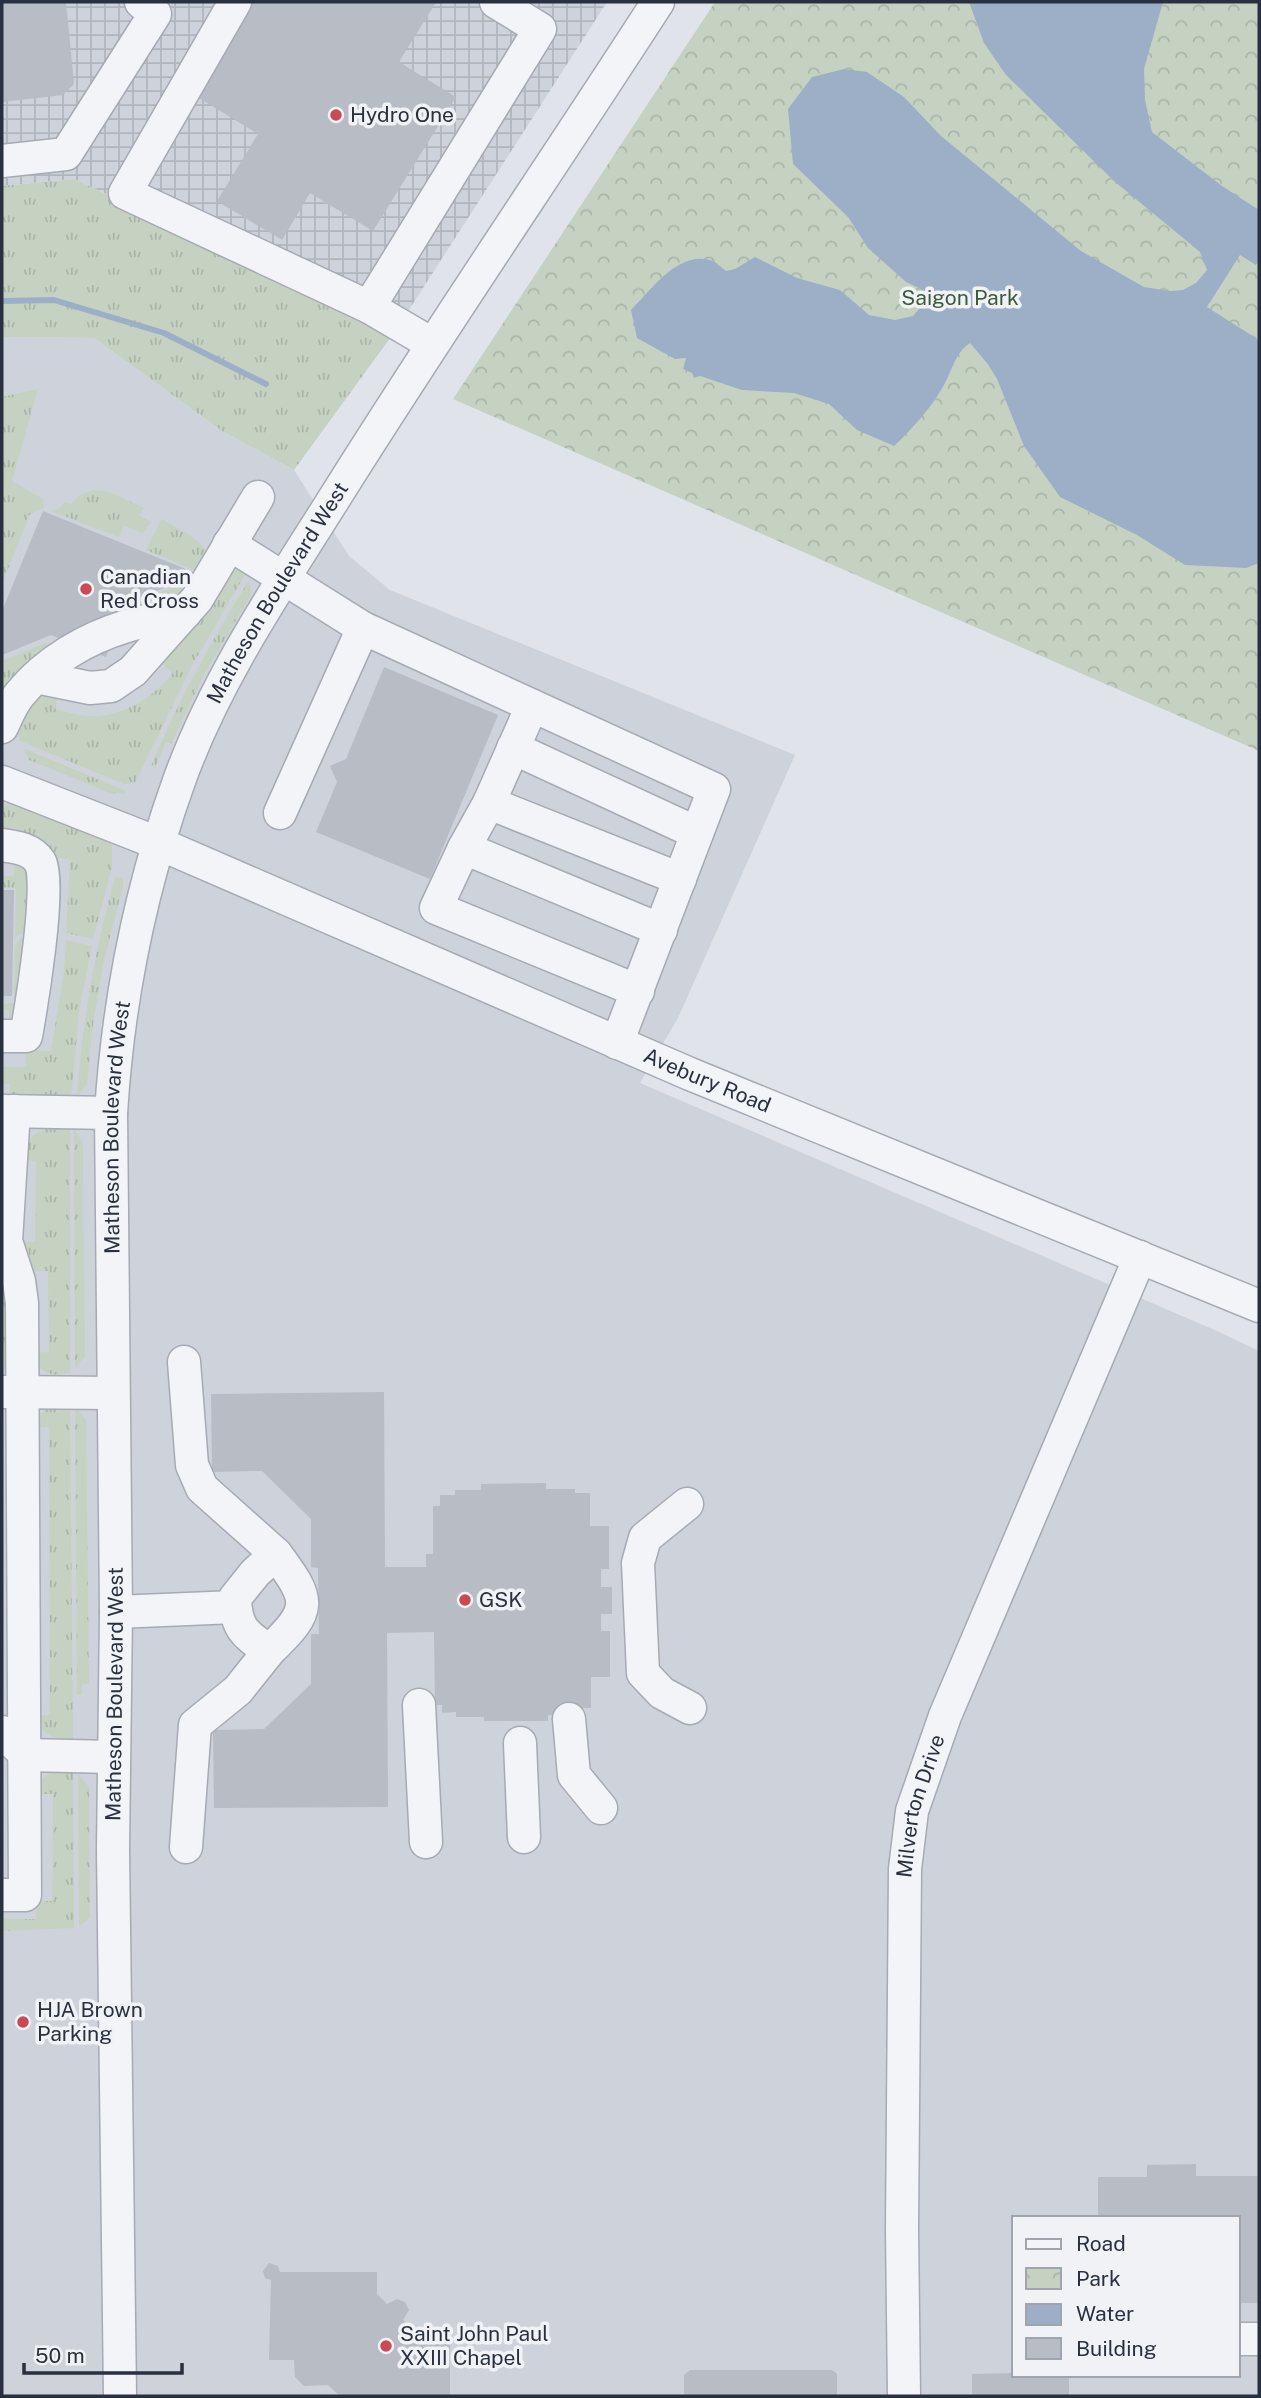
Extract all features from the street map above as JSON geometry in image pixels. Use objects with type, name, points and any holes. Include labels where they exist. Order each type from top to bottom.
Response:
[{"type":"street","points":[[235,2],[125,193],[369,307],[432,344]]},
{"type":"street","points":[[369,307],[540,29],[496,2]]},
{"type":"street","name":"Matheson Boulevard West","points":[[120,2396],[116,2205],[113,1758],[116,1612],[111,1114],[117,1036],[128,971],[142,908],[180,780],[237,658],[432,344],[650,4]]},
{"type":"street","points":[[2,161],[66,154],[153,6]]},
{"type":"street","points":[[36,677],[90,688],[111,686],[133,671],[210,580],[258,497]]},
{"type":"street","points":[[229,544],[363,628],[714,789],[617,1043]]},
{"type":"street","points":[[2,727],[18,696],[36,677],[87,642],[128,625],[185,612]]},
{"type":"street","points":[[280,813],[363,628]]},
{"type":"street","points":[[532,706],[489,803],[436,908],[638,991]]},
{"type":"street","points":[[513,748],[698,833]]},
{"type":"street","name":"Avebury Road","points":[[2,782],[160,844],[617,1043],[1259,1306]]},
{"type":"street","points":[[489,803],[680,879]]},
{"type":"street","points":[[2,845],[25,849],[40,863],[43,877],[40,939],[26,1036],[2,1035]]},
{"type":"street","points":[[464,848],[661,930]]},
{"type":"street","points":[[2,1895],[25,1895],[23,1478],[13,1393],[22,1303],[19,1281],[6,1241],[8,1111],[111,1114]]},
{"type":"street","name":"Milverton Drive","points":[[904,2396],[902,2230],[905,1869],[912,1811],[965,1665],[1140,1257]]},
{"type":"street","points":[[184,1362],[192,1465],[202,1488],[276,1554],[298,1584],[303,1607],[293,1628],[269,1651],[238,1690],[195,1725],[186,1847]]},
{"type":"street","points":[[13,1393],[112,1393]]},
{"type":"street","points":[[2,1506],[15,1494],[23,1478]]},
{"type":"street","points":[[687,1504],[645,1538],[638,1563],[643,1673],[662,1693],[690,1707]]},
{"type":"street","points":[[269,1651],[248,1636],[236,1618],[235,1598],[255,1573],[276,1554]]},
{"type":"street","points":[[116,1612],[235,1607]]},
{"type":"street","points":[[419,1705],[426,1842]]},
{"type":"street","points":[[569,1719],[574,1775],[601,1808]]},
{"type":"street","points":[[2,1732],[26,1755],[113,1758]]},
{"type":"street","points":[[520,1743],[524,1837]]},
{"type":"street","points":[[1240,2339],[1259,2339]]},
{"type":"shaded area","points":[[2,2],[607,2],[396,330],[74,179],[2,186]]},
{"type":"shaded area","points":[[2,337],[94,338],[222,431],[294,470],[349,556],[390,590],[795,755],[678,1018],[640,1083],[1259,1351],[1259,2396],[2,2396]]},
{"type":"green space","name":"Saigon Park","points":[[715,2],[1259,2],[1259,751],[453,399]]},
{"type":"green space","points":[[74,179],[396,330],[294,470],[222,431],[94,338],[2,337],[2,186]]},
{"type":"green space","points":[[38,389],[12,481],[43,499],[44,508],[30,514],[2,584],[2,397]]},
{"type":"green space","points":[[94,490],[110,492],[144,508],[139,515],[151,522],[143,533],[124,526],[119,537],[51,511],[60,508],[64,502],[71,504],[80,495]]},
{"type":"green space","points":[[162,519],[200,543],[208,559],[206,569],[192,589],[178,601],[125,614],[129,606],[194,578],[194,570],[146,550]]},
{"type":"green space","points":[[236,570],[246,573],[193,664],[135,783],[124,784],[20,741],[17,726],[37,693],[59,692],[55,709],[84,716],[101,716],[135,705],[156,691],[173,673],[162,664],[209,609]]},
{"type":"green space","points":[[249,580],[251,595],[204,675],[171,744],[166,742],[155,768],[151,766],[196,671]]},
{"type":"green space","points":[[45,643],[55,646],[2,697],[2,661]]},
{"type":"green space","points":[[23,748],[126,791],[124,794],[110,793],[29,760]]},
{"type":"green space","points":[[20,800],[104,837],[112,845],[112,867],[93,939],[66,933],[70,859],[55,858],[47,843],[41,839],[27,836],[2,837],[2,806]]},
{"type":"green space","points":[[14,861],[31,871],[29,934],[19,934],[15,938],[16,888],[2,888],[2,876],[14,876]]},
{"type":"green space","points":[[115,877],[123,878],[123,886],[104,960],[93,1024],[87,1084],[77,1097],[90,986]]},
{"type":"green space","points":[[20,939],[28,940],[16,1022],[9,1026],[9,1010],[2,1010],[2,1004],[14,1003],[15,945]]},
{"type":"green space","points":[[66,940],[92,946],[79,1012],[71,1100],[10,1101],[10,1084],[2,1084],[2,1067],[26,1067],[26,1051],[51,1051],[64,971]]},
{"type":"green space","points":[[55,1126],[70,1127],[70,1372],[60,1375],[47,1372],[36,1362],[37,1353],[49,1352],[48,1271],[32,1271],[21,1242],[35,1242],[36,1161],[22,1160],[24,1152],[32,1137]]},
{"type":"green space","points":[[74,1129],[83,1143],[85,1356],[75,1368]]},
{"type":"green space","points":[[2,1260],[6,1268],[7,1365],[2,1372]]},
{"type":"green space","points":[[70,1404],[73,1738],[66,1739],[49,1735],[41,1727],[36,1715],[50,1715],[49,1427],[34,1427],[44,1411]]},
{"type":"green space","points":[[75,1407],[86,1419],[89,1684],[82,1684],[82,1695],[77,1695]]},
{"type":"green space","points":[[51,1770],[73,1770],[74,1928],[2,1931],[2,1919],[36,1919],[37,1901],[52,1901],[53,1794],[37,1794],[40,1782]]},
{"type":"green space","points":[[78,1774],[89,1787],[90,1918],[79,1926]]},
{"type":"water","points":[[969,2],[1163,2],[1144,69],[1145,100],[1152,132],[1222,186],[1259,210],[1259,260],[1256,265],[1240,255],[1207,307],[1259,340],[1259,563],[1246,568],[1185,565],[1137,535],[1060,497],[1024,446],[997,379],[970,343],[958,356],[934,401],[894,446],[857,430],[829,404],[794,393],[742,390],[700,376],[694,378],[692,373],[683,369],[686,358],[675,359],[637,338],[631,310],[667,273],[689,261],[701,259],[713,261],[726,271],[735,269],[755,257],[797,278],[840,290],[869,315],[895,320],[913,316],[932,294],[906,282],[868,248],[848,217],[793,164],[788,109],[812,77],[844,69],[867,72],[904,97],[941,136],[1081,251],[1144,287],[1183,290],[1196,283],[1207,270],[1200,252],[1114,181],[1006,75],[984,43]]},
{"type":"building","points":[[2,2],[66,2],[74,84],[63,95],[2,102]]},
{"type":"building","name":"Hydro One","points":[[251,2],[436,2],[399,62],[456,97],[373,231],[310,193],[282,240],[217,201],[258,134],[194,95]]},
{"type":"building","name":"Canadian Red Cross","points":[[43,511],[198,574],[126,603],[106,657],[51,635],[2,655],[2,611]]},
{"type":"building","points":[[384,667],[498,715],[430,879],[316,832],[337,782],[330,766],[346,759]]},
{"type":"building","points":[[2,890],[14,890],[12,996],[2,996]]},
{"type":"building","name":"GSK","points":[[384,1392],[385,1567],[426,1567],[426,1554],[433,1554],[433,1506],[440,1506],[440,1495],[455,1495],[455,1490],[481,1490],[481,1484],[546,1483],[546,1489],[575,1489],[575,1493],[590,1493],[590,1526],[609,1526],[609,1569],[601,1569],[601,1587],[612,1587],[612,1614],[601,1614],[601,1631],[610,1631],[610,1677],[591,1677],[591,1708],[577,1708],[577,1715],[548,1715],[548,1721],[484,1721],[484,1717],[456,1717],[456,1712],[442,1713],[442,1705],[435,1705],[434,1632],[387,1633],[388,1807],[214,1808],[213,1730],[264,1729],[311,1684],[311,1634],[319,1634],[318,1568],[311,1567],[311,1519],[262,1471],[212,1472],[211,1394]]},
{"type":"building","points":[[1196,2164],[1196,2176],[1259,2176],[1259,2303],[1240,2303],[1240,2216],[1098,2216],[1098,2177],[1147,2177],[1147,2165]]},
{"type":"building","points":[[269,2263],[278,2266],[280,2272],[377,2272],[377,2294],[387,2304],[397,2299],[405,2302],[409,2310],[403,2320],[429,2345],[450,2343],[450,2396],[340,2396],[328,2385],[304,2386],[295,2377],[294,2360],[269,2360],[271,2280],[265,2278],[263,2271]]},
{"type":"building","points":[[690,2370],[832,2370],[837,2374],[837,2396],[684,2396],[684,2375]]},
{"type":"building","points":[[1012,2373],[1012,2377],[1069,2377],[1069,2396],[972,2396],[972,2374]]},
{"type":"waterway","points":[[2,301],[54,300],[164,333],[266,384]]},
{"type":"place","name":"Hydro One","points":[[336,115]]},
{"type":"place","name":"Canadian Red Cross","points":[[86,589]]},
{"type":"place","name":"GSK","points":[[465,1600]]},
{"type":"place","name":"HJA Brown Parking","points":[[23,2022]]},
{"type":"place","name":"Saint John Paul XXIII Chapel","points":[[386,2346]]}]
